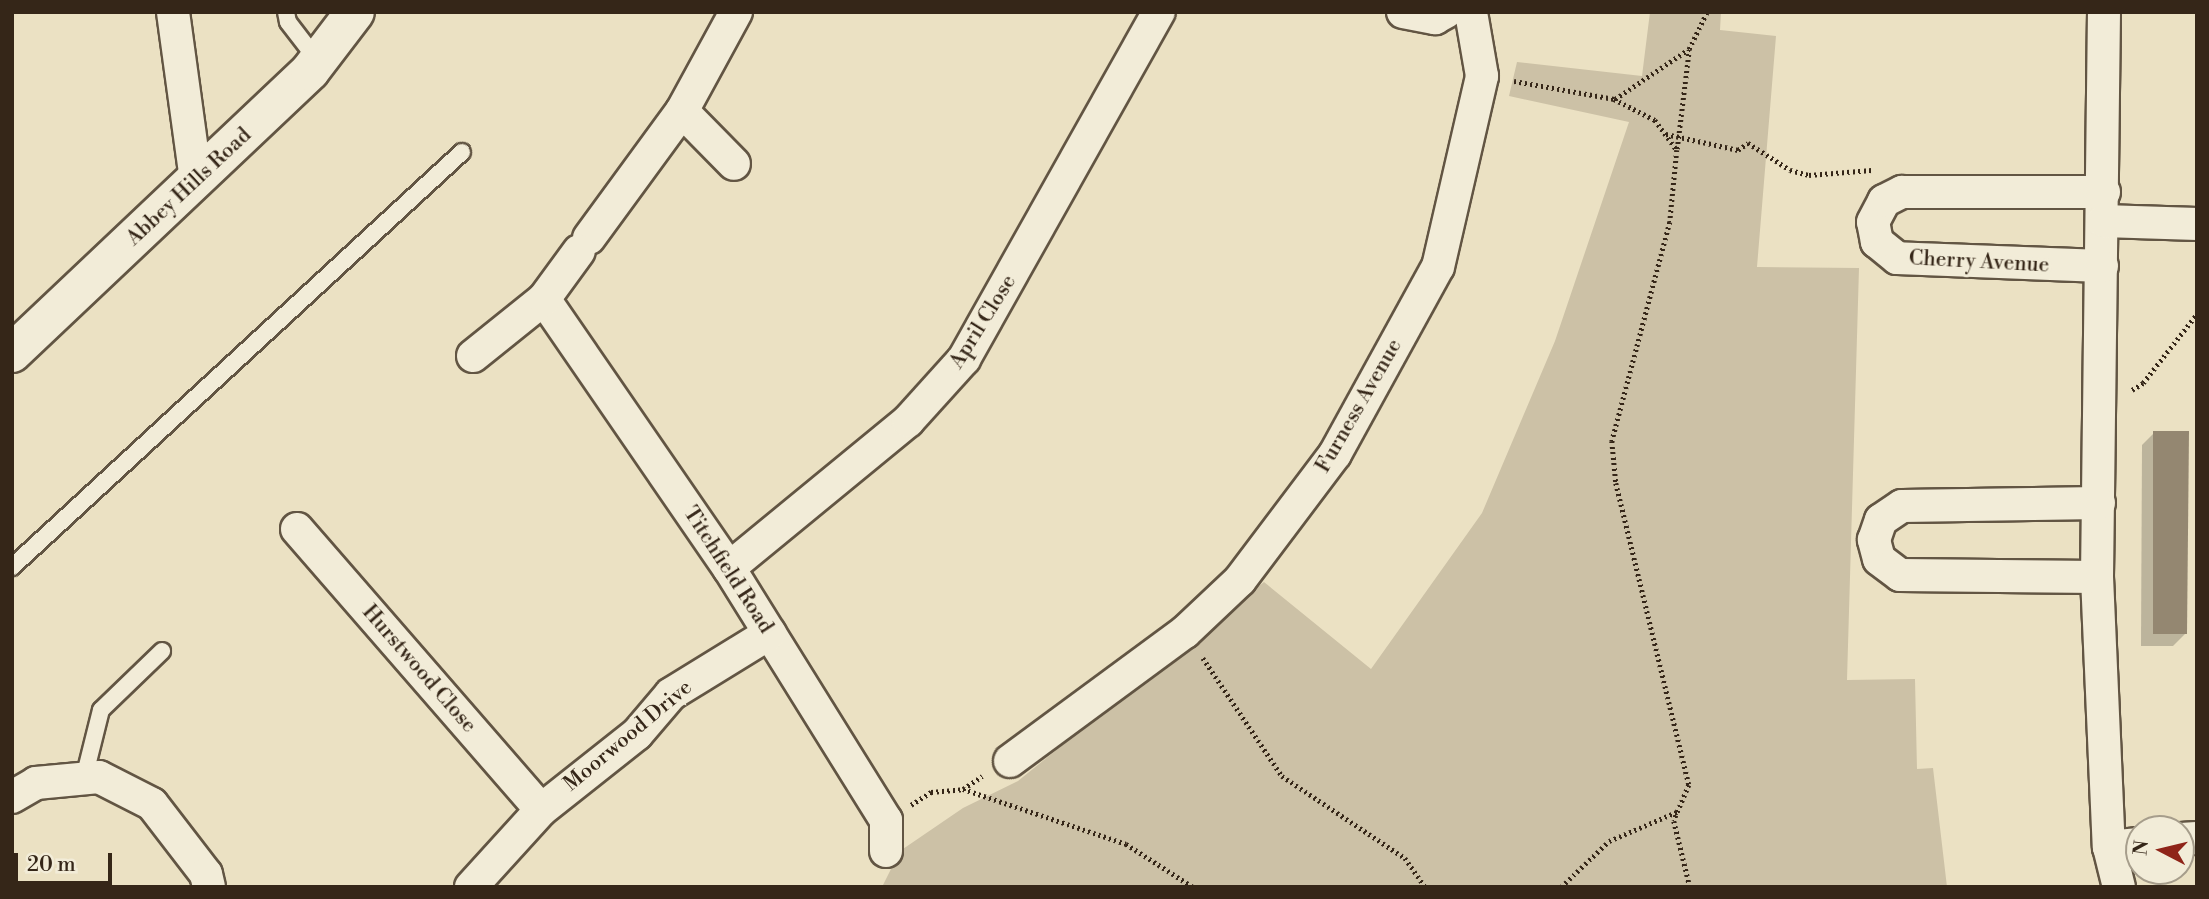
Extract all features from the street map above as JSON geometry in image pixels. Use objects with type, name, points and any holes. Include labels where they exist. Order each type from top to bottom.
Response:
[{"type":"main road","name":"Abbey Hills Road","points":[[12,353],[318,61],[355,12]]},
{"type":"street","points":[[173,12],[195,181]]},
{"type":"street","points":[[472,356],[544,299],[682,111],[736,12]]},
{"type":"street","name":"April Close","points":[[729,568],[908,421],[964,359],[1159,12]]},
{"type":"street","points":[[1403,12],[1441,15]]},
{"type":"street","name":"Furness Avenue","points":[[1010,761],[1185,632],[1240,580],[1335,454],[1438,267],[1482,76],[1471,12]]},
{"type":"street","points":[[2104,12],[2104,207],[2097,577],[2124,846],[2119,887]]},
{"type":"street","points":[[682,111],[734,164]]},
{"type":"street","points":[[1902,192],[2104,207],[2197,224]]},
{"type":"street","name":"Cherry Avenue","points":[[1902,192],[1884,201],[1873,222],[1877,242],[1897,258],[2102,265]]},
{"type":"street","name":"Titchfield Road","points":[[544,299],[729,568],[886,820]]},
{"type":"street","points":[[2097,577],[1900,575],[1879,559],[1874,540],[1881,520],[1902,506],[2099,503]]},
{"type":"street","name":"Hurstwood Close","points":[[298,529],[541,810]]},
{"type":"street","name":"Moorwood Drive","points":[[471,887],[541,810],[637,734],[671,694],[770,633]]},
{"type":"street","points":[[12,796],[37,783],[99,777],[152,804],[206,874],[209,887]]},
{"type":"street","points":[[886,820],[886,851]]},
{"type":"lane","points":[[286,12],[288,22],[318,61]]},
{"type":"lane","points":[[12,568],[462,152]]},
{"type":"lane","points":[[84,778],[101,710],[162,651]]},
{"type":"path","points":[[1690,887],[1674,821],[1689,785],[1616,483],[1612,441],[1670,222],[1689,49],[1707,12]]},
{"type":"path","points":[[1614,99],[1689,49]]},
{"type":"path","points":[[1482,76],[1614,99],[1655,120],[1677,150]]},
{"type":"path","points":[[1666,134],[1738,150],[1748,143],[1790,170],[1809,175],[1877,170],[1895,175],[1902,192]]},
{"type":"path","points":[[2128,392],[2143,383],[2197,314]]},
{"type":"path","points":[[1185,632],[1282,776],[1405,858],[1425,887]]},
{"type":"path","points":[[963,789],[981,778],[995,756],[1010,761]]},
{"type":"path","points":[[886,820],[932,792],[963,789],[1126,844],[1193,887]]},
{"type":"path","points":[[1562,887],[1609,841],[1679,811]]},
{"type":"shaded area","points":[[1650,12],[1721,12],[1720,30],[1776,36],[1757,267],[1859,268],[1847,680],[1915,679],[1917,769],[1933,768],[1947,887],[882,887],[900,851],[963,808],[1018,781],[1264,582],[1371,669],[1482,513],[1555,341],[1629,122],[1509,96],[1517,62],[1642,76]]},
{"type":"building","points":[[2153,431],[2189,431],[2187,634],[2153,634]]}]
